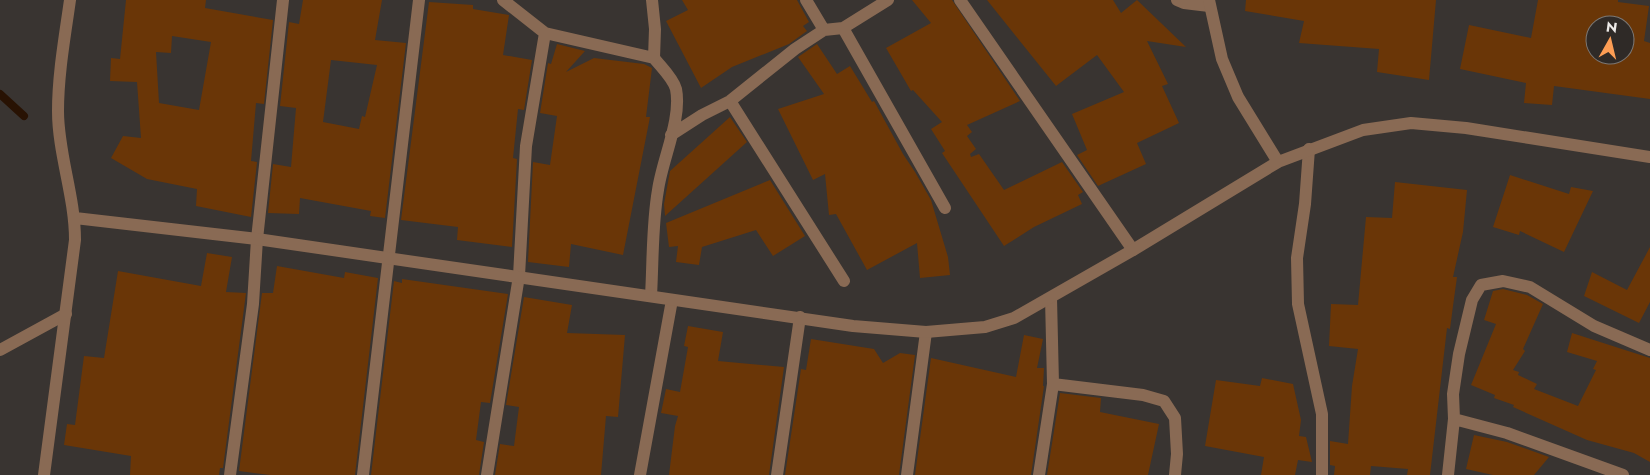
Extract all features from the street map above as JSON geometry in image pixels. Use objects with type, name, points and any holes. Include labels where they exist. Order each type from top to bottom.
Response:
[{"type":"street","points":[[44,475],[75,240],[75,218],[58,112],[61,65],[70,0]]},
{"type":"street","points":[[230,475],[253,304],[257,239],[283,0]]},
{"type":"street","points":[[363,475],[419,0]]},
{"type":"street","points":[[503,0],[545,33],[654,58],[676,88],[671,135],[658,190],[651,296]]},
{"type":"street","points":[[652,0],[655,29],[654,58]]},
{"type":"street","points":[[806,0],[824,30]]},
{"type":"street","points":[[671,135],[702,115],[730,101],[795,48],[824,30],[843,28],[888,0]]},
{"type":"street","points":[[960,0],[1133,250]]},
{"type":"street","points":[[1177,0],[1184,3],[1209,3],[1222,59],[1238,97],[1278,162]]},
{"type":"street","points":[[843,28],[945,208]]},
{"type":"street","points":[[487,475],[520,276],[526,146],[545,33]]},
{"type":"street","points":[[730,101],[844,282]]},
{"type":"street","points":[[75,218],[257,239],[853,326],[926,332],[985,327],[1014,318],[1133,250],[1278,162],[1308,149],[1363,130],[1411,123],[1466,128],[1650,157]]},
{"type":"street","points":[[1308,149],[1305,204],[1298,258],[1298,304],[1322,414],[1322,475]]},
{"type":"street","points":[[1448,475],[1459,354],[1472,300],[1482,286],[1503,281],[1530,287],[1594,326],[1650,350]]},
{"type":"street","points":[[1039,475],[1052,384],[1051,298]]},
{"type":"street","points":[[640,475],[672,300]]},
{"type":"street","points":[[0,350],[66,314]]},
{"type":"street","points":[[777,475],[800,317]]},
{"type":"street","points":[[907,475],[926,332]]},
{"type":"street","points":[[1052,384],[1143,395],[1164,401],[1175,418],[1177,454],[1175,475]]},
{"type":"street","points":[[1454,419],[1507,433],[1623,475]]},
{"type":"building","points":[[126,0],[206,0],[205,8],[273,20],[264,104],[256,103],[251,161],[257,162],[251,217],[196,206],[197,189],[147,179],[111,158],[123,136],[141,138],[137,82],[110,81],[111,58],[120,59]],"holes":[[[172,36],[211,42],[199,110],[159,103],[156,52],[171,53]]]},
{"type":"building","points":[[303,0],[382,0],[375,40],[406,43],[385,218],[370,216],[371,211],[300,198],[299,214],[268,213],[273,164],[291,167],[296,108],[280,106],[289,22],[299,24]],"holes":[[[331,60],[377,65],[365,117],[362,116],[359,129],[323,122]]]},
{"type":"building","points":[[682,0],[797,0],[809,22],[803,26],[807,31],[789,44],[732,67],[701,88],[666,21],[688,10]]},
{"type":"building","points":[[912,0],[952,0],[1020,101],[967,125],[972,132],[967,136],[976,149],[970,154],[971,157],[979,154],[1004,190],[1062,162],[1083,192],[1078,195],[1082,204],[1034,227],[1004,246],[942,153],[945,151],[931,129],[942,122],[913,90],[911,91],[886,48],[931,23]]},
{"type":"building","points":[[987,0],[1113,0],[1121,13],[1137,0],[1186,47],[1147,41],[1168,84],[1162,86],[1179,123],[1137,143],[1146,164],[1098,186],[1077,155],[1087,150],[1072,114],[1124,92],[1097,55],[1056,86]]},
{"type":"building","points":[[1246,0],[1436,0],[1429,80],[1377,72],[1379,49],[1299,43],[1304,21],[1245,11]]},
{"type":"building","points":[[1538,0],[1618,0],[1618,2],[1649,6],[1644,41],[1650,43],[1650,99],[1554,86],[1552,105],[1524,103],[1526,83],[1460,69],[1469,25],[1531,38]]},
{"type":"building","points":[[429,2],[473,5],[473,9],[509,15],[503,55],[532,60],[524,110],[518,109],[513,158],[517,159],[512,247],[457,240],[458,227],[401,220]]},
{"type":"building","points":[[557,44],[585,51],[566,72],[594,58],[644,64],[652,68],[646,117],[650,117],[623,255],[571,244],[569,267],[528,262],[533,162],[550,165],[557,116],[540,113],[548,63],[551,64]]},
{"type":"building","points":[[817,44],[837,74],[850,66],[872,102],[874,101],[915,172],[931,200],[948,257],[950,275],[920,278],[917,243],[867,270],[836,214],[829,215],[825,174],[813,180],[778,109],[824,94],[798,57]]},
{"type":"building","points":[[730,117],[747,142],[665,216],[664,204],[670,171]]},
{"type":"building","points":[[1510,175],[1569,194],[1571,187],[1593,191],[1564,252],[1520,231],[1519,235],[1493,227]]},
{"type":"building","points":[[770,180],[805,236],[773,256],[756,230],[702,247],[699,265],[676,262],[678,246],[669,247],[666,223]]},
{"type":"building","points":[[1395,182],[1467,190],[1463,232],[1453,277],[1457,277],[1450,329],[1447,328],[1430,475],[1407,475],[1408,469],[1371,466],[1370,475],[1334,475],[1335,466],[1330,465],[1330,441],[1348,444],[1352,386],[1358,349],[1329,346],[1331,304],[1358,305],[1366,217],[1392,218]]},
{"type":"building","points":[[1650,247],[1650,302],[1639,323],[1584,296],[1592,272],[1627,290]]},
{"type":"building","points":[[207,253],[232,257],[226,292],[246,293],[223,468],[220,468],[219,475],[130,475],[131,456],[64,445],[67,424],[75,425],[84,356],[104,358],[118,271],[201,286]]},
{"type":"building","points":[[277,266],[344,278],[345,272],[378,278],[355,475],[270,475],[239,471],[262,293],[273,293]]},
{"type":"building","points":[[402,279],[508,294],[490,403],[481,402],[476,440],[484,442],[479,475],[371,475],[394,281],[402,283]]},
{"type":"building","points":[[1503,289],[1527,295],[1543,304],[1523,349],[1525,351],[1513,370],[1519,372],[1518,375],[1537,384],[1534,389],[1578,406],[1596,370],[1593,369],[1597,361],[1567,352],[1572,333],[1650,358],[1650,462],[1634,453],[1587,440],[1513,407],[1514,405],[1494,398],[1495,395],[1471,385],[1496,324],[1484,320],[1493,291]]},
{"type":"building","points":[[524,297],[572,305],[567,333],[625,335],[618,417],[606,416],[601,475],[495,475],[500,444],[514,446],[519,407],[506,405]]},
{"type":"building","points":[[688,326],[723,332],[718,361],[784,367],[769,475],[669,475],[678,416],[661,413],[666,389],[680,392],[688,347],[684,346]]},
{"type":"building","points":[[1024,335],[1043,339],[1037,368],[1044,368],[1044,386],[1031,475],[915,475],[931,358],[1016,377]]},
{"type":"building","points":[[811,339],[874,349],[883,363],[900,353],[915,355],[899,475],[785,475],[801,369],[806,370]]},
{"type":"building","points":[[1262,378],[1293,384],[1301,420],[1299,436],[1306,437],[1312,462],[1298,460],[1295,475],[1261,475],[1264,457],[1205,446],[1216,380],[1260,386]]},
{"type":"building","points":[[1060,393],[1101,398],[1100,412],[1159,424],[1148,475],[1047,475]]},
{"type":"building","points":[[1474,435],[1507,442],[1549,457],[1534,475],[1493,475],[1466,469]]},
{"type":"waterway","points":[[0,94],[24,116]]}]
